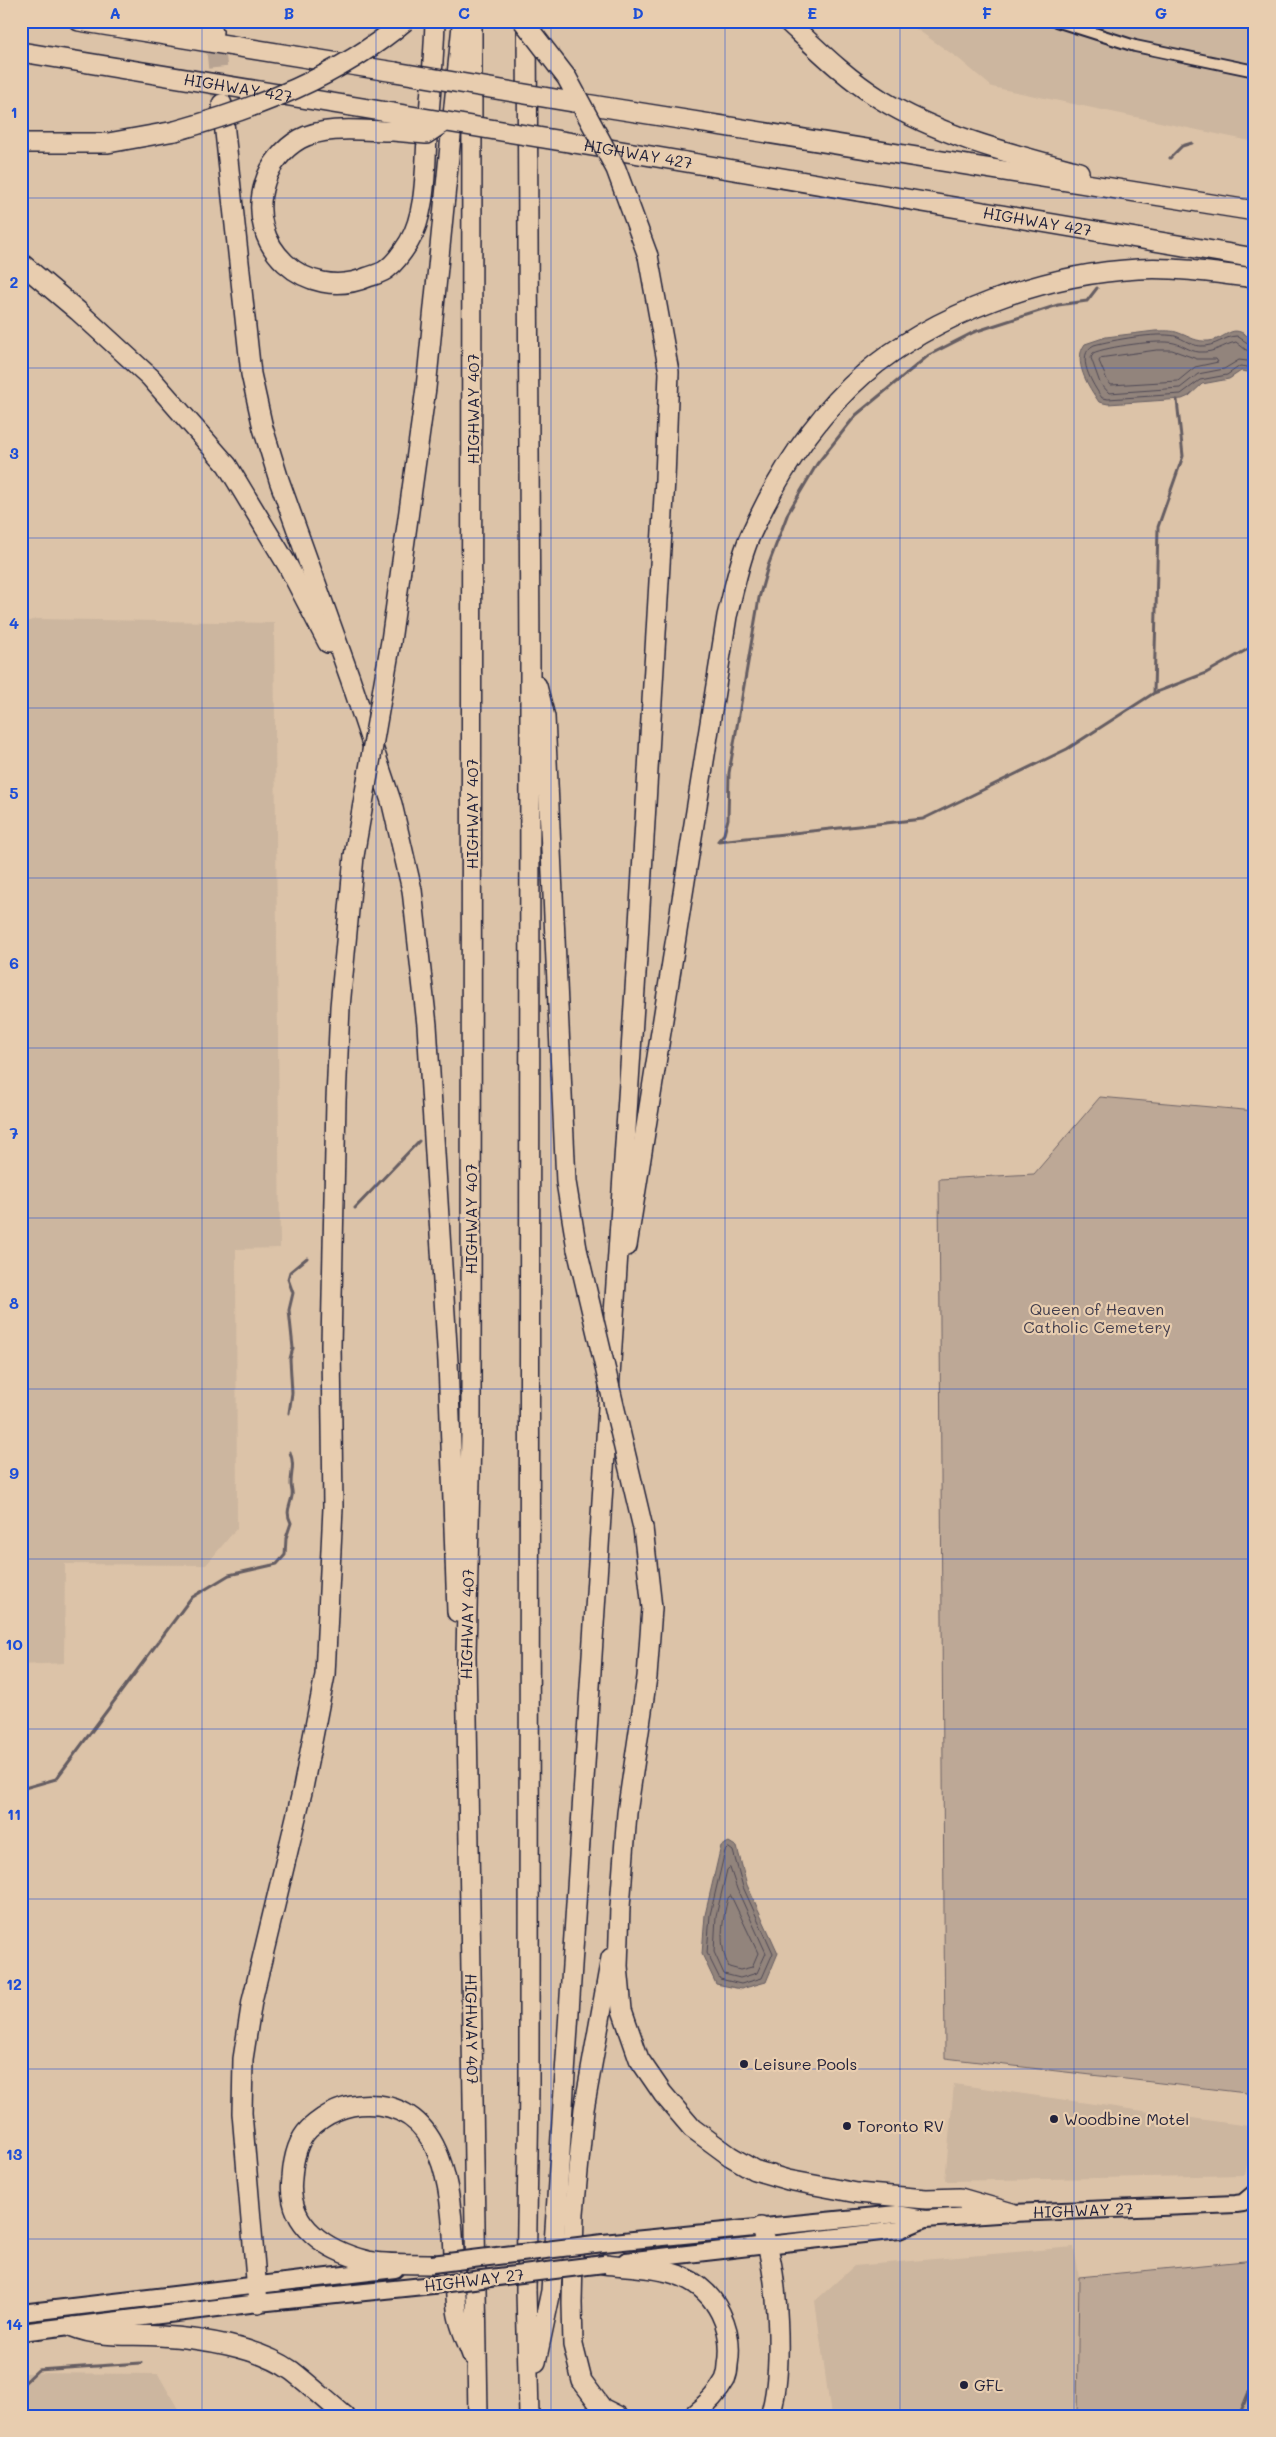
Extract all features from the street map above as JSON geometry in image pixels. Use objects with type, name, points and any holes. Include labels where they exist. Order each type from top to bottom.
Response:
[{"type":"highway","points":[[79,21],[1255,211]]},
{"type":"highway","points":[[172,21],[230,36],[283,54]]},
{"type":"highway","points":[[21,143],[108,143],[175,131],[235,114],[292,92],[346,62],[405,21]]},
{"type":"highway","points":[[393,122],[328,131],[300,139],[279,156],[268,173],[260,197],[261,218],[268,243],[279,258],[296,271],[316,282],[338,284],[360,280],[388,269],[410,241],[422,204],[436,21]]},
{"type":"highway","points":[[257,2295],[242,2112],[243,2059],[252,2001],[302,1788],[325,1674],[334,1508],[331,1346],[336,1100],[340,1007],[354,856],[391,641],[426,388],[462,21]]},
{"type":"highway","name":"HIGHWAY 407","points":[[472,21],[471,1434],[466,1655],[478,2416]]},
{"type":"highway","points":[[523,21],[567,78],[616,168],[648,256],[669,372],[665,489],[637,958],[551,2291],[530,2391]]},
{"type":"highway","points":[[527,21],[530,664],[529,2086],[526,2290],[530,2391],[529,2416]]},
{"type":"highway","points":[[787,21],[836,67],[881,99],[933,125],[991,149],[1184,200]]},
{"type":"highway","name":"HIGHWAY 427","points":[[21,52],[393,122],[426,134],[444,122],[1255,258]]},
{"type":"highway","points":[[222,104],[251,374],[261,419],[279,480],[350,678],[392,804],[412,890],[427,1025],[448,1362],[455,1604],[466,1655]]},
{"type":"highway","points":[[21,263],[78,311],[150,377],[227,465],[288,566],[318,626],[350,678]]},
{"type":"highway","points":[[614,1298],[629,1240],[727,616],[749,538],[781,475],[816,424],[864,374],[918,335],[1004,296],[1082,277],[1138,269],[1201,271],[1255,278]]},
{"type":"highway","points":[[530,664],[545,717],[566,1182],[577,1249],[643,1528],[652,1608],[648,1677],[627,1813],[618,1966],[622,2010],[639,2059],[663,2094],[692,2128],[738,2161],[754,2170],[788,2180],[857,2193],[926,2199],[960,2198],[1012,2212]]},
{"type":"highway","points":[[618,2416],[602,2408],[582,2380],[573,2345],[572,2304],[574,2213],[584,2109],[620,1907]]},
{"type":"highway","points":[[432,2264],[370,2261],[340,2252],[316,2238],[299,2218],[290,2191],[294,2158],[308,2130],[337,2109],[360,2103],[387,2106],[412,2119],[429,2135],[440,2156],[449,2191],[457,2311],[477,2372]]},
{"type":"highway","points":[[761,2227],[769,2245],[779,2350],[778,2381],[770,2416]]},
{"type":"highway","points":[[604,2264],[658,2270],[683,2277],[707,2293],[724,2318],[731,2348],[726,2378],[708,2404],[692,2416]]},
{"type":"highway","points":[[72,2327],[90,2334],[161,2336],[212,2341],[257,2354],[290,2370],[345,2416]]},
{"type":"main road","name":"HIGHWAY 27","points":[[21,2332],[72,2327],[432,2264],[603,2243],[897,2214],[925,2219],[1012,2212],[1251,2202]]},
{"type":"main road","name":"HIGHWAY 27","points":[[21,2312],[432,2285],[899,2230],[925,2219]]},
{"type":"street","points":[[1056,21],[1135,46],[1255,71]]},
{"type":"shaded area","points":[[905,21],[1255,21],[1255,142],[992,87],[959,59]]},
{"type":"shaded area","points":[[37,619],[274,623],[280,1248],[236,1249],[237,1528],[206,1565],[65,1564],[64,1663],[21,1665],[21,623]]},
{"type":"shaded area","points":[[954,2084],[1255,2127],[1245,2175],[945,2181]]},
{"type":"shaded area","points":[[1074,2247],[1079,2277],[1077,2416],[831,2416],[815,2301],[854,2266]]},
{"type":"shaded area","points":[[21,2373],[158,2374],[182,2416],[21,2416]]},
{"type":"green space","name":"Queen of Heaven Catholic Cemetery","points":[[1100,1097],[1255,1111],[1255,2094],[945,2058],[939,1179],[1034,1174]]},
{"type":"green space","points":[[1255,2260],[1255,2416],[1077,2416],[1079,2277]]},
{"type":"water","points":[[1155,331],[1173,331],[1197,340],[1209,341],[1230,332],[1239,331],[1251,339],[1255,339],[1255,373],[1241,371],[1229,379],[1202,384],[1189,396],[1182,399],[1108,404],[1099,402],[1086,381],[1081,366],[1081,351],[1085,344],[1106,337]]},
{"type":"water","points":[[729,1842],[737,1847],[747,1885],[778,1953],[766,1982],[741,1989],[716,1984],[702,1954],[705,1915],[721,1846]]},
{"type":"waterway","points":[[1170,158],[1182,146],[1192,143]]},
{"type":"waterway","points":[[718,841],[724,834],[728,819],[729,773],[759,598],[768,566],[788,513],[817,464],[856,415],[929,355],[974,332],[1058,305],[1087,301],[1097,288]]},
{"type":"waterway","points":[[1154,693],[1158,527],[1183,456],[1177,400]]},
{"type":"waterway","points":[[718,841],[923,819],[1067,749],[1154,693],[1206,673],[1255,645]]},
{"type":"waterway","points":[[355,1208],[419,1141]]},
{"type":"waterway","points":[[289,1413],[292,1393],[290,1359],[293,1348],[289,1310],[293,1293],[288,1279],[290,1272],[307,1258]]},
{"type":"waterway","points":[[21,1789],[56,1779],[191,1598],[229,1575],[277,1564],[285,1555],[286,1538],[291,1523],[288,1512],[292,1494],[293,1465],[290,1452]]},
{"type":"waterway","points":[[21,2386],[38,2370],[141,2363]]},
{"type":"waterway","points":[[1239,2416],[1248,2394],[1255,2385]]},
{"type":"tunnel","points":[[213,21],[221,100]]},
{"type":"place","name":"Leisure Pools","points":[[744,2064]]},
{"type":"place","name":"Woodbine Motel","points":[[1054,2119]]},
{"type":"place","name":"Toronto RV","points":[[847,2126]]},
{"type":"place","name":"GFL","points":[[964,2385]]}]
